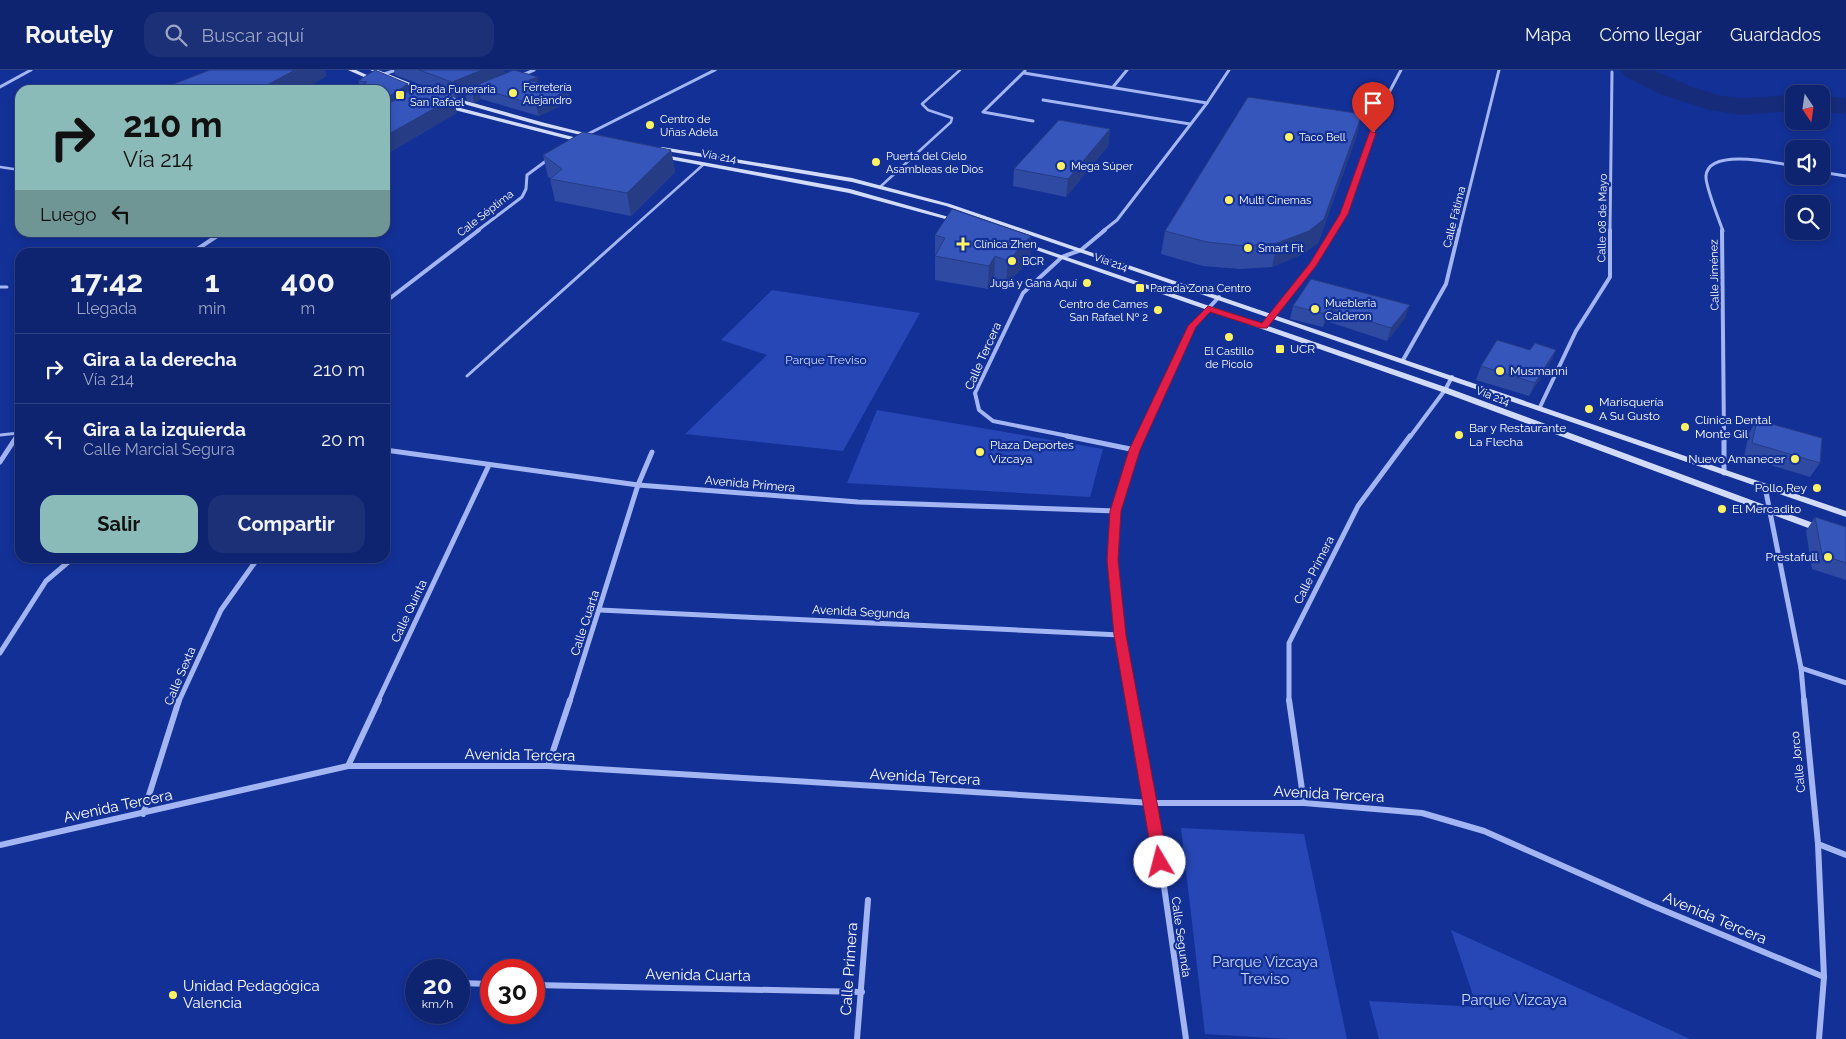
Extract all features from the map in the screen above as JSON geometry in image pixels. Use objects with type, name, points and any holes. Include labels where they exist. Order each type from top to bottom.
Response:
[{"type":"main road","points":[[351,70],[387,85]]},
{"type":"main road","points":[[373,70],[457,102],[585,134],[600,141],[578,140],[436,104]]},
{"type":"main road","points":[[390,86],[394,88]]},
{"type":"main road","name":"Vía 214","points":[[658,148],[852,180],[948,205],[1540,407],[1724,473],[1846,514]]},
{"type":"main road","name":"Vía 214","points":[[646,153],[850,191],[968,224]]},
{"type":"main road","name":"Vía 214","points":[[1005,237],[1445,390],[1846,539]]},
{"type":"street","points":[[0,87],[31,70]]},
{"type":"street","points":[[384,74],[396,70]]},
{"type":"street","points":[[517,77],[534,70]]},
{"type":"street","points":[[570,146],[585,134],[715,70]]},
{"type":"street","points":[[1113,87],[1127,70]]},
{"type":"street","points":[[1062,257],[1081,250],[1117,220],[1207,103],[1228,70]]},
{"type":"street","points":[[1263,326],[1314,264],[1344,214],[1383,104],[1401,70]]},
{"type":"street","name":"Calle Fátima","points":[[1403,360],[1446,284],[1500,70]]},
{"type":"street","points":[[1033,121],[983,112],[1025,71],[1207,103]]},
{"type":"street","name":"Calle 08 de Mayo","points":[[1540,407],[1576,332],[1610,277],[1612,72]]},
{"type":"street","points":[[445,106],[466,98]]},
{"type":"street","points":[[1043,100],[1190,124]]},
{"type":"street","name":"Cale Séptima","points":[[390,298],[522,198],[526,189],[527,175],[553,156]]},
{"type":"street","name":"Calle Jiménez","points":[[1724,473],[1723,233],[1706,176],[1710,166],[1720,160],[1758,159],[1785,164]]},
{"type":"street","points":[[1830,173],[1846,176]]},
{"type":"street","points":[[199,248],[215,237]]},
{"type":"street","name":"Calle Tercera","points":[[1062,257],[1023,293],[975,393],[975,404],[981,413],[993,421],[1134,450]]},
{"type":"street","name":"Calle Segunda","points":[[1186,1039],[1152,803],[1120,635],[1113,560],[1116,511],[1134,450],[1192,326],[1219,297]]},
{"type":"street","name":"Calle Primera","points":[[1304,802],[1290,705],[1289,643],[1358,506],[1445,390],[1452,377]]},
{"type":"street","points":[[0,462],[15,438]]},
{"type":"street","name":"Avenida Primera","points":[[390,451],[638,485],[858,502],[1116,511]]},
{"type":"street","name":"Calle Cuarta","points":[[548,766],[600,610],[638,485],[652,452]]},
{"type":"street","name":"Calle Quinta","points":[[348,766],[489,465]]},
{"type":"street","name":"Calle Jorco","points":[[1765,487],[1800,668],[1818,844],[1824,977],[1819,1039]]},
{"type":"street","points":[[0,653],[46,581],[67,563]]},
{"type":"street","name":"Calle Sexta","points":[[143,814],[181,695],[221,610],[254,563]]},
{"type":"street","name":"Avenida Segunda","points":[[600,610],[1120,635]]},
{"type":"street","points":[[1800,668],[1846,684]]},
{"type":"street","name":"Avenida Tercera","points":[[0,845],[348,766],[548,766],[1152,803],[1304,802],[1422,813],[1484,831],[1651,905],[1824,977]]},
{"type":"street","points":[[1818,844],[1846,855]]},
{"type":"street","name":"Calle Primera","points":[[857,1039],[868,900]]},
{"type":"street","name":"Avenida Cuarta","points":[[545,985],[862,992]]},
{"type":"lane","points":[[880,187],[951,122],[952,118],[927,110],[922,104],[960,70]]},
{"type":"lane","points":[[467,376],[704,164]]},
{"type":"lane","points":[[0,167],[15,169]]},
{"type":"lane","points":[[0,288],[7,287]]},
{"type":"lane","points":[[0,435],[15,433]]},
{"type":"green space","name":"Parque Treviso","points":[[772,290],[920,313],[843,451],[685,434],[767,355],[721,340]]},
{"type":"green space","name":"Plaza Deportes Vizcaya","points":[[877,410],[1103,449],[1090,497],[847,483]]},
{"type":"green space","name":"Parque Vizcaya Treviso","points":[[1181,828],[1304,834],[1347,1039],[1289,1039],[1205,1034]]},
{"type":"green space","name":"Parque Vizcaya","points":[[1451,930],[1690,1039],[1379,1039],[1369,1001],[1477,1007]]},
{"type":"building","points":[[210,70],[295,70],[267,85],[171,85]]},
{"type":"building","points":[[375,70],[408,84],[390,96],[390,85],[361,85],[367,82],[358,81]]},
{"type":"building","points":[[419,70],[482,70],[452,82]]},
{"type":"building","points":[[514,70],[538,77],[529,80],[568,91],[536,105],[478,88],[472,92],[464,90]]},
{"type":"building","points":[[416,87],[453,98],[390,133],[390,103]]},
{"type":"building","points":[[1248,97],[1362,114],[1324,219],[1309,231],[1277,243],[1245,246],[1207,242],[1165,231]]},
{"type":"building","points":[[1059,120],[1110,129],[1068,179],[1014,169]]},
{"type":"building","points":[[583,132],[671,150],[627,193],[550,179],[562,169],[543,155]]},
{"type":"building","points":[[952,209],[1031,236],[1008,261],[995,256],[989,266],[935,256],[945,238],[935,235]]},
{"type":"building","points":[[1311,279],[1410,305],[1391,328],[1330,309],[1326,314],[1293,306]]},
{"type":"building","points":[[1497,340],[1530,350],[1535,343],[1556,350],[1535,383],[1481,366]]},
{"type":"building","points":[[1757,420],[1822,438],[1820,463],[1752,443]]},
{"type":"building","points":[[1815,517],[1846,527],[1846,563],[1822,555]]},
{"type":"waterway","points":[[1633,70],[1682,93],[1722,105],[1785,104]]},
{"type":"waterway","points":[[1830,105],[1846,106]]},
{"type":"place","name":"Ferretería Alejandro","points":[[513,93]]},
{"type":"place","name":"Parada Funeraria San Rafael","points":[[400,95]]},
{"type":"place","name":"Centro de Uñas Adela","points":[[650,125]]},
{"type":"place","name":"Taco Bell","points":[[1289,137]]},
{"type":"place","name":"Puerta del Cielo Asambleas de Dios","points":[[876,162]]},
{"type":"place","name":"Mega Súper","points":[[1061,166]]},
{"type":"place","name":"Multi Cinemas","points":[[1229,200]]},
{"type":"place","name":"Clínica Zhen","points":[[963,244]]},
{"type":"place","name":"Smart Fit","points":[[1248,248]]},
{"type":"place","name":"BCR","points":[[1012,261]]},
{"type":"place","name":"Jugá y Gana Aquí","points":[[1087,283]]},
{"type":"place","name":"Parada Zona Centro","points":[[1140,288]]},
{"type":"place","name":"Muebleria Calderon","points":[[1315,309]]},
{"type":"place","name":"Centro de Carnes San Rafael Nº 2","points":[[1158,310]]},
{"type":"place","name":"El Castillo de Picolo","points":[[1229,337]]},
{"type":"place","name":"UCR","points":[[1280,349]]},
{"type":"place","name":"Musmanni","points":[[1500,371]]},
{"type":"place","name":"Marisquería A Su Gusto","points":[[1589,409]]},
{"type":"place","name":"Clínica Dental Monte Gil","points":[[1685,427]]},
{"type":"place","name":"Bar y Restaurante La Flecha","points":[[1459,435]]},
{"type":"place","name":"Plaza Deportes Vizcaya","points":[[980,452]]},
{"type":"place","name":"Nuevo Amanecer","points":[[1795,459]]},
{"type":"place","name":"Pollo Rey","points":[[1817,488]]},
{"type":"place","name":"El Mercadito","points":[[1722,509]]},
{"type":"place","name":"Prestafull","points":[[1828,557]]},
{"type":"place","name":"Unidad Pedagógica Valencia","points":[[173,995]]},
{"type":"route","points":[[1160,862],[1152,803],[1120,635],[1113,560],[1116,511],[1134,450],[1192,326],[1208,308],[1263,326],[1314,264],[1344,214],[1373,133]]}]
